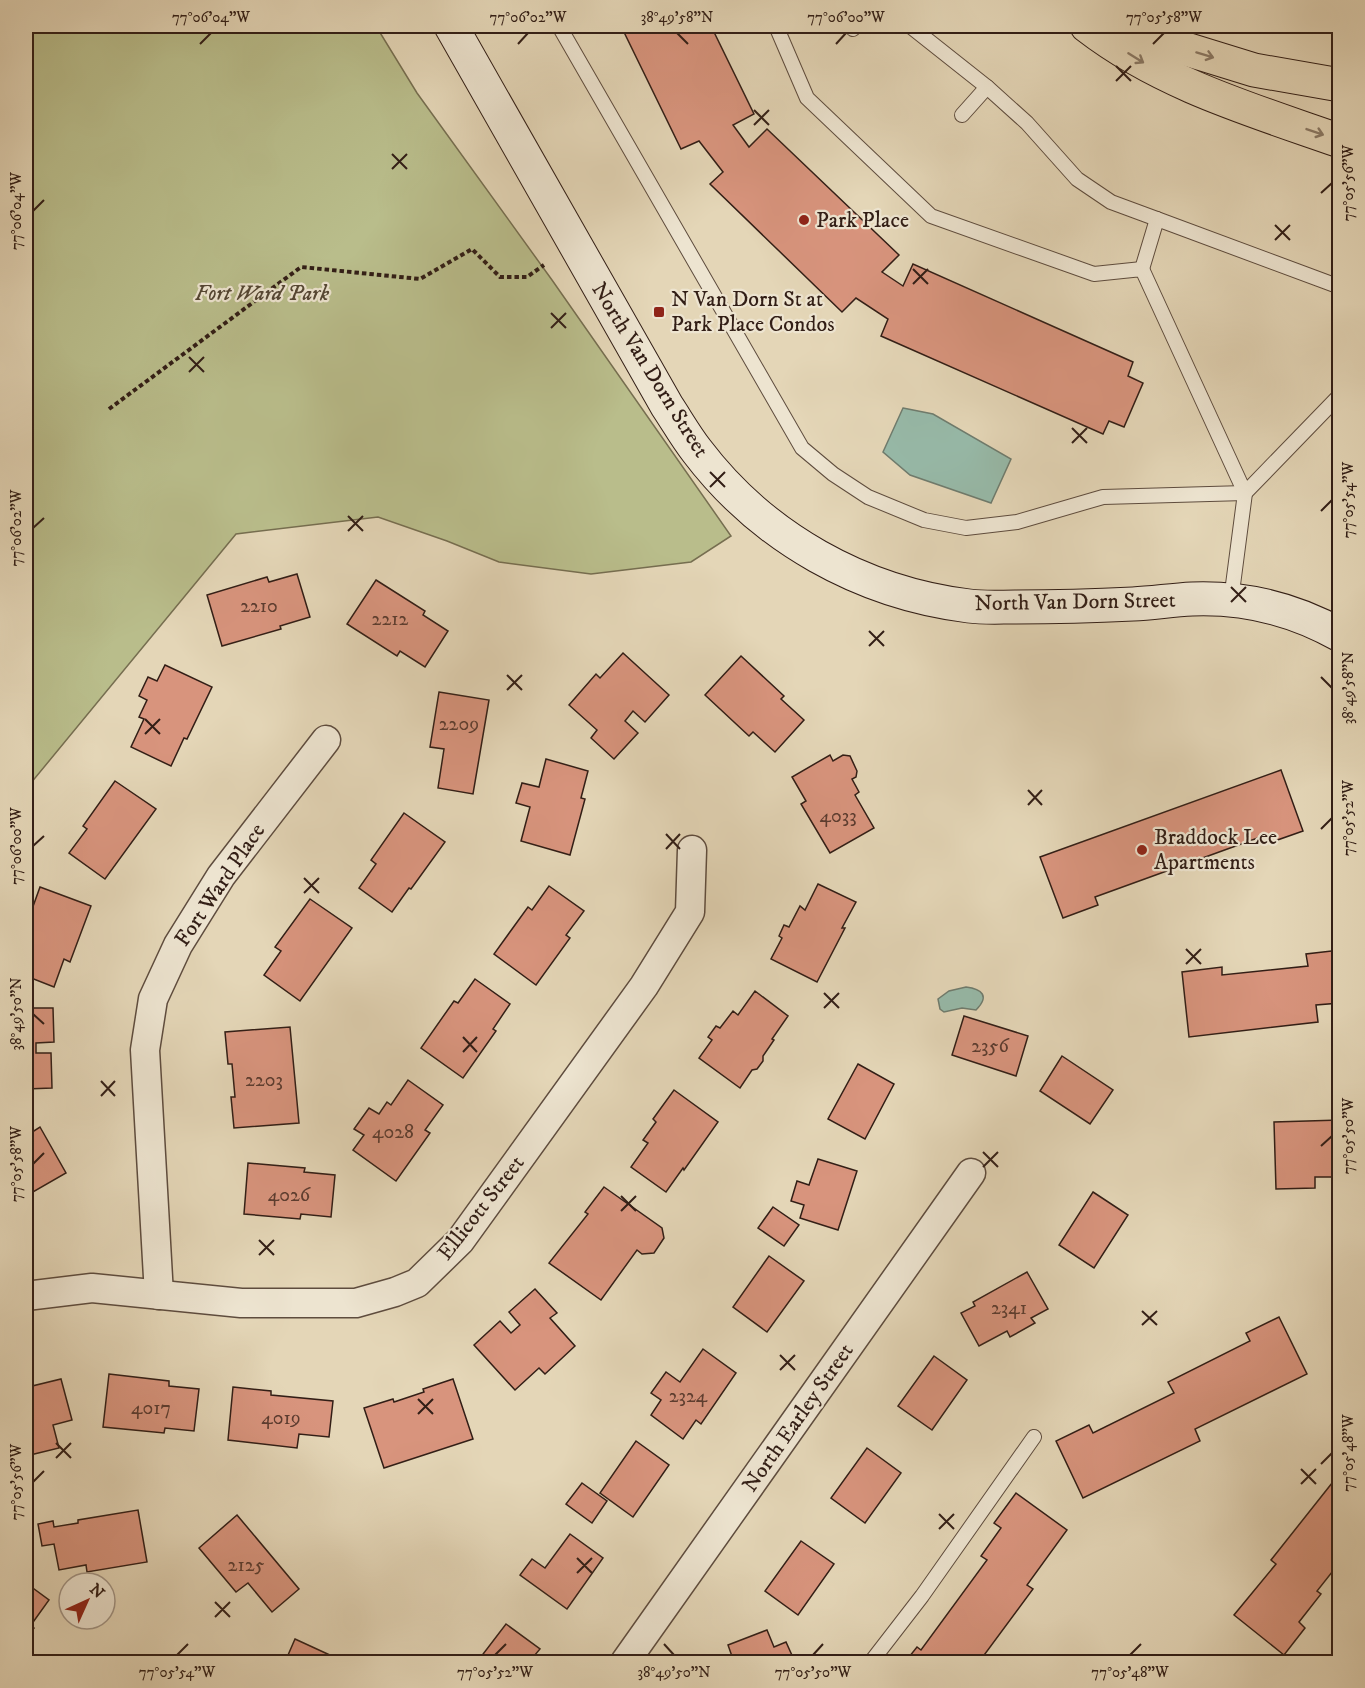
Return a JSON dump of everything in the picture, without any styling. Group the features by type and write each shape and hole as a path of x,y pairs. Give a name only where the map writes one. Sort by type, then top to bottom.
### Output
{"highway":[{"path":"1087,26 1146,64 1188,86 1340,141"},
{"path":"1131,26 1173,45 1254,70 1340,85"}],"main road":[{"name":"North Van Dorn Street","path":"451,26 667,406 696,451 718,477 762,520 781,534 838,568 871,581 904,593 971,607 1060,607 1191,599 1231,600 1272,606 1319,623 1340,635"}],"street":[{"name":"Fort Ward Place","path":"159,1295 145,1050 153,999 178,945 221,876 326,740"},
{"name":"Ellicott Street","path":"26,1296 92,1288 241,1303 356,1303 417,1283 460,1241 644,986 690,912 692,850"},
{"name":"North Earley Street","path":"625,1662 970,1173"}],"lane":[{"path":"559,26 802,448 832,474 868,497 924,520 966,528 1017,522 1103,497 1245,493 1340,395"},
{"path":"776,26 807,98 931,216 1094,274 1142,269"},
{"path":"910,26 987,87 1027,123 1077,179 1111,202 1340,287"},
{"path":"962,115 987,87"},
{"path":"1157,219 1142,269 1245,493 1231,600"},
{"path":"871,1662 922,1596 1034,1437"}],"path":[{"path":"109,409 301,267 420,279 472,249 500,277 527,277 544,265"}],"green space":[{"name":"Fort Ward Park","path":"26,26 376,26 417,93 552,280 731,536 691,562 591,574 499,562 378,517 236,534 26,789"}],"shaded area":[{"path":"903,408 933,414 1011,459 991,503 910,475 883,452"},
{"path":"966,987 976,989 982,994 983,1001 976,1010 962,1008 944,1012 940,1009 938,999 949,991"}],"building":[{"name":"Park Place","path":"621,26 711,26 754,114 733,125 749,147 767,129 899,255 882,272 903,286 913,264 1133,362 1128,376 1143,383 1124,427 1109,421 1103,434 881,336 888,319 856,298 842,312 710,184 723,172 699,141 681,149"},
{"path":"297,574 310,617 280,626 281,629 222,646 207,595 267,577 269,582"},
{"path":"376,580 425,611 423,615 448,631 425,667 400,651 397,656 347,624"},
{"path":"623,653 669,695 645,722 633,711 625,721 638,733 614,759 591,738 597,730 569,705 596,674 600,678"},
{"path":"741,656 784,696 781,699 804,720 775,752 753,732 749,736 705,695"},
{"path":"165,665 212,687 171,766 131,747 144,719 139,717 147,700 139,696 148,677 157,681"},
{"path":"439,692 489,700 473,794 438,788 444,749 430,747"},
{"path":"830,755 833,761 843,755 850,756 857,771 856,777 852,779 859,792 855,795 874,828 830,853 801,804 806,801 792,777"},
{"path":"546,759 588,771 581,798 585,799 570,855 521,841 530,807 516,803 522,783 539,787"},
{"name":"Braddock Lee Apartments","path":"1281,770 1303,831 1269,843 1266,835 1095,897 1098,905 1063,918 1040,857"},
{"path":"115,781 156,809 105,879 69,853 87,829 83,826"},
{"path":"404,813 445,842 392,912 359,888 376,864 371,860"},
{"path":"818,884 856,902 817,982 771,959 782,938 779,936 784,925 789,927 800,906 805,910"},
{"path":"549,886 584,911 566,935 570,938 536,985 494,954 528,907 532,910"},
{"path":"40,887 91,906 70,962 64,959 54,987 26,976 26,926"},
{"path":"310,899 352,928 300,1001 264,975 281,951 275,947"},
{"path":"1340,950 1340,1003 1316,1005 1318,1022 1189,1037 1182,972 1222,967 1222,975 1308,966 1306,954"},
{"path":"475,979 510,1004 493,1029 496,1031 463,1078 421,1048 454,1001 458,1003"},
{"path":"755,991 788,1016 772,1039 774,1040 763,1056 763,1061 757,1069 752,1070 740,1088 699,1058 712,1040 708,1037 716,1026 720,1028 733,1011 738,1015"},
{"path":"26,1008 53,1008 54,1042 36,1043 36,1053 51,1053 52,1088 26,1089"},
{"path":"964,1016 1028,1036 1016,1076 952,1055"},
{"path":"290,1027 299,1123 234,1128 231,1097 235,1097 232,1064 228,1064 225,1032"},
{"path":"1062,1056 1113,1090 1090,1124 1040,1091"},
{"path":"858,1064 894,1084 865,1139 828,1119"},
{"path":"408,1080 443,1105 425,1130 430,1133 396,1181 353,1150 364,1135 354,1129 369,1108 379,1114 387,1102 391,1105"},
{"path":"674,1090 718,1122 666,1192 631,1167 648,1143 643,1140 656,1122 653,1119"},
{"path":"1340,1120 1340,1177 1315,1177 1315,1188 1276,1189 1274,1122"},
{"path":"40,1127 66,1173 26,1196 26,1136"},
{"path":"818,1159 857,1171 838,1230 800,1218 804,1205 791,1201 797,1181 809,1185"},
{"path":"248,1163 305,1168 304,1172 335,1175 331,1217 301,1214 300,1219 244,1214"},
{"path":"604,1187 662,1228 664,1238 654,1253 642,1254 637,1250 601,1300 549,1263 588,1214 585,1212"},
{"path":"1093,1192 1128,1215 1094,1268 1059,1245"},
{"path":"773,1207 799,1225 784,1246 758,1228"},
{"path":"769,1256 804,1281 767,1332 733,1307"},
{"path":"1027,1272 1048,1309 1031,1318 1035,1323 1010,1337 1007,1331 979,1346 961,1313 975,1306 973,1302"},
{"path":"1335,1274 1340,1275 1340,1338 1335,1338"},
{"path":"535,1289 557,1313 550,1318 575,1346 545,1374 539,1368 515,1390 474,1345 500,1321 511,1333 520,1325 509,1312"},
{"path":"1279,1317 1307,1374 1195,1429 1200,1441 1083,1498 1056,1441 1089,1425 1093,1433 1174,1393 1168,1382 1250,1341 1246,1333"},
{"path":"703,1349 736,1373 701,1424 696,1420 683,1439 651,1415 661,1400 651,1393 666,1372 680,1382"},
{"path":"934,1356 967,1380 932,1430 898,1406"},
{"path":"109,1374 169,1381 169,1386 199,1389 194,1431 165,1428 164,1433 103,1427"},
{"path":"61,1379 72,1420 53,1425 59,1448 26,1456 26,1382 30,1380 32,1386"},
{"path":"453,1379 473,1439 384,1468 364,1408 393,1399 394,1402"},
{"path":"233,1387 271,1391 271,1395 333,1401 329,1437 299,1434 297,1448 228,1440"},
{"path":"636,1441 669,1465 633,1517 600,1493"},
{"path":"867,1448 901,1473 865,1523 831,1498"},
{"path":"1340,1473 1340,1562 1317,1591 1321,1594 1299,1622 1305,1628 1284,1655 1234,1615 1276,1564 1271,1560"},
{"path":"582,1483 607,1501 592,1523 566,1504"},
{"path":"1016,1493 1067,1530 1027,1585 1033,1589 979,1662 905,1662 917,1647 921,1650 987,1560 981,1556 1001,1528 994,1523"},
{"path":"138,1510 147,1562 93,1571 87,1571 86,1565 59,1570 54,1544 42,1546 38,1524 53,1521 54,1527 78,1523 78,1520"},
{"path":"237,1515 299,1589 272,1612 248,1583 236,1592 199,1548"},
{"path":"570,1534 603,1558 567,1609 520,1575 532,1559 545,1568"},
{"path":"801,1541 834,1564 798,1615 765,1591"},
{"path":"26,1583 49,1600 31,1625 34,1628 26,1639"},
{"path":"506,1624 540,1649 529,1662 477,1662"},
{"path":"767,1630 774,1647 786,1642 795,1662 734,1662 728,1645"},
{"path":"295,1639 345,1662 285,1662"}],"place":[{"name":"Park Place","path":"804,220"},
{"name":"N Van Dorn St at Park Place Condos","path":"659,312"},
{"name":"Braddock Lee Apartments","path":"1142,850"}]}
